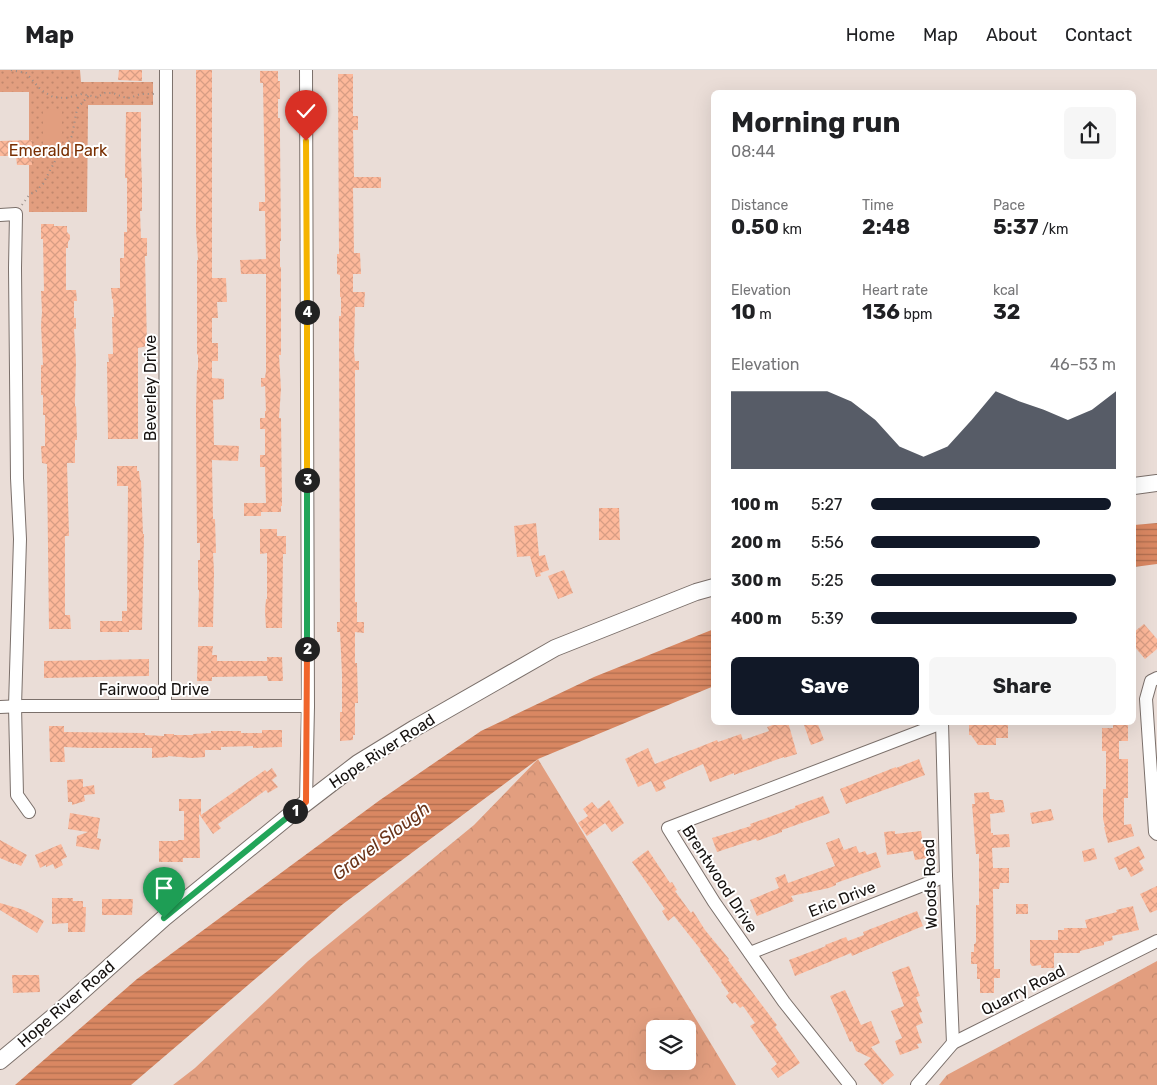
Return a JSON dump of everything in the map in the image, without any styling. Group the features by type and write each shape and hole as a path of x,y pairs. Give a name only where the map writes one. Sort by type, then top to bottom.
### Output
{"street":[{"name":"Beverley Drive","path":"165,706 166,70"},
{"path":"306,70 308,706 306,802"},
{"path":"0,214 16,214 17,469 20,539 15,706 17,795 29,812"},
{"path":"1136,486 1157,482"},
{"name":"Hope River Road","path":"0,1061 59,1012 164,918 306,802 358,763 555,648 696,592 711,588"},
{"path":"1157,678 1151,681 1146,699 1157,834"},
{"name":"Fairwood Drive","path":"0,707 308,706"},
{"name":"Brentwood Drive","path":"850,1085 784,1002 714,902 668,828 937,725"},
{"name":"Woods Road","path":"942,725 953,1043"},
{"name":"Eric Drive","path":"750,953 946,876"},
{"name":"Quarry Road","path":"917,1085 953,1043 1157,941"}],"path":[{"path":"11,70 26,74 41,90 53,97 66,98 82,94 97,97 113,92 130,98 144,93 166,94"},
{"path":"16,214 29,195 43,184 55,161 72,136 77,109 89,95"}],"green space":[{"name":"Emerald Park","path":"0,70 80,70 81,82 153,82 153,105 88,105 87,212 29,212 29,92 0,92"},
{"path":"62,109 62,149 43,150 43,110"},
{"path":"538,759 736,1085 173,1085 195,1068 308,961 474,825"},
{"path":"1157,961 1157,1085 939,1085 947,1075"}],"water":[{"path":"1157,523 1157,564 1136,567 1136,525"},
{"name":"Gravel Slough","path":"711,630 711,687 538,759 343,904 131,1085 15,1085 137,979 380,800 481,731 594,677"}],"building":[{"path":"119,70 142,70 142,81 118,80"},
{"path":"196,70 212,70 212,278 226,278 227,302 217,302 218,318 212,318 212,343 218,343 218,361 212,361 212,378 224,379 224,399 213,400 214,445 239,446 238,461 212,460 213,519 215,519 216,553 213,553 213,627 198,627 198,560 200,560 200,543 197,543 198,260 196,229"},
{"path":"260,71 278,71 278,81 280,81 280,99 278,99 278,118 280,118 281,241 281,355 279,355 281,389 279,418 281,418 282,506 281,512 261,512 261,516 244,516 244,503 266,503 265,467 260,467 260,455 265,455 265,429 260,429 260,418 265,418 266,411 265,386 261,387 261,378 265,378 266,371 266,274 241,274 240,260 266,259 265,211 259,211 259,202 265,202 263,83 260,83"},
{"path":"338,74 353,74 353,116 358,116 358,130 353,130 354,177 381,177 381,188 353,188 354,253 360,253 361,274 353,274 353,292 365,292 364,307 355,307 354,351 355,361 359,361 359,370 355,370 355,602 357,602 357,622 364,622 364,633 355,632 358,703 355,703 355,735 353,735 353,740 340,741 342,674 340,632 337,632 337,622 340,622 339,316 341,316 340,275 337,274 337,254 339,254"},
{"path":"126,112 141,112 142,211 140,211 141,238 147,238 147,256 145,256 147,346 138,348 138,439 108,439 107,362 109,362 108,354 113,354 112,317 114,317 111,288 120,288 120,258 124,258 124,232 127,232 127,178 125,178"},
{"path":"32,140 32,165 17,165 16,156 0,156 0,141"},
{"path":"41,224 67,226 70,239 68,248 66,248 66,290 76,290 77,301 74,301 76,329 74,329 77,440 75,440 75,463 67,463 69,536 65,536 65,615 70,615 71,629 49,629 47,464 42,463 41,446 45,446 45,415 43,415 43,395 41,395 41,365 43,365 41,291 44,291"},
{"path":"117,466 137,466 141,481 144,534 142,630 100,632 100,621 122,621 122,611 127,611 128,486 117,486"},
{"path":"599,508 619,508 620,540 599,540"},
{"path":"536,523 539,556 545,555 549,570 540,573 541,576 536,577 530,556 517,557 514,526"},
{"path":"260,529 277,529 277,536 286,536 286,554 283,554 282,628 266,628 267,553 260,554"},
{"path":"564,570 573,593 558,599 548,576"},
{"path":"1144,624 1157,639 1157,649 1145,659 1136,648 1136,630"},
{"path":"198,646 213,646 212,655 217,655 217,661 267,661 267,657 282,657 283,681 268,681 267,676 212,677 212,681 197,681"},
{"path":"149,659 149,676 44,678 44,661"},
{"path":"789,725 797,754 710,782 703,764 663,782 666,788 656,792 651,781 638,787 625,759 648,748 655,764 717,740 718,742 741,734 743,740 769,731 767,727"},
{"path":"804,725 818,725 824,740 811,745"},
{"path":"969,725 1008,725 1008,738 996,738 996,745 978,745 969,735"},
{"path":"1113,725 1128,725 1128,741 1119,741 1119,759 1128,759 1128,798 1124,798 1124,825 1131,824 1134,836 1108,843 1103,819 1103,789 1106,789 1106,751 1102,751 1102,728 1113,728"},
{"path":"49,726 64,726 64,732 145,733 145,735 164,736 164,734 193,735 211,733 211,731 262,733 262,730 282,730 282,747 221,747 221,750 205,750 205,757 168,756 152,758 152,748 64,747 65,762 50,762"},
{"path":"919,759 925,775 846,804 840,789"},
{"path":"272,768 277,776 272,780 278,787 268,793 266,790 218,824 221,828 213,834 199,814 200,858 183,858 183,862 159,862 159,841 184,840 184,811 179,811 179,799 201,799 201,815 265,770 267,772"},
{"path":"83,779 83,787 94,785 95,794 84,795 85,801 72,805 72,802 68,802 67,780"},
{"path":"989,792 990,799 1003,800 1005,812 990,814 991,833 993,835 1009,834 1010,847 992,848 993,868 1009,868 1009,883 1000,883 999,889 993,889 994,969 1000,969 1000,978 994,978 994,993 980,993 980,979 977,979 977,964 971,964 971,952 974,952 974,944 976,942 976,905 979,905 979,854 976,854 972,804 975,804 974,793"},
{"path":"823,796 830,813 757,841 756,839 717,852 712,838 751,826 750,824"},
{"path":"609,800 624,823 612,832 605,823 587,836 578,823 588,816 583,809 592,802 598,809"},
{"path":"1051,809 1054,820 1032,824 1030,813"},
{"path":"70,813 100,818 97,838 101,839 99,850 76,846 77,836 88,832 68,829"},
{"path":"895,831 895,834 921,831 923,844 926,844 928,858 915,860 913,851 887,855 884,832"},
{"path":"839,838 844,850 856,846 859,853 865,851 867,855 876,852 881,867 836,883 836,885 829,888 791,896 794,901 757,916 750,900 779,888 775,878 785,874 788,883 835,866 826,843"},
{"path":"0,840 27,855 21,866 0,858"},
{"path":"61,844 67,857 61,860 63,865 55,869 53,864 40,868 35,855"},
{"path":"1139,846 1145,858 1139,861 1144,870 1131,877 1126,867 1119,870 1114,858"},
{"path":"1094,848 1097,859 1084,862 1082,851"},
{"path":"648,850 670,883 672,882 677,890 675,891 691,913 693,911 705,930 729,959 777,1025 775,1027 800,1063 778,1078 771,1069 777,1064 750,1026 755,1023 743,1006 740,1008 735,1002 732,1004 726,996 729,993 722,981 701,950 674,916 668,921 662,911 665,909 632,862"},
{"path":"1157,886 1157,910 1150,913 1140,894"},
{"path":"52,898 73,898 73,901 83,901 83,907 86,907 85,932 68,932 68,923 52,924"},
{"path":"102,899 133,899 132,915 102,915"},
{"path":"0,903 24,910 44,921 37,933 0,910"},
{"path":"1016,904 1028,904 1028,914 1016,914"},
{"path":"1133,906 1139,930 1112,936 1113,940 1104,942 1104,945 1080,951 1080,953 1054,953 1054,968 1041,968 1041,965 1032,966 1030,963 1030,940 1058,940 1058,930 1064,930 1064,928 1087,928 1085,920"},
{"path":"917,911 923,926 852,956 851,953 795,976 789,960 846,937 848,941 864,935 863,932"},
{"path":"909,966 920,996 916,997 922,1012 919,1013 923,1023 916,1026 922,1043 917,1044 919,1048 900,1055 895,1041 902,1038 891,1011 904,1006 892,972"},
{"path":"12,975 39,975 40,992 13,993"},
{"path":"845,990 861,1025 871,1021 880,1043 871,1047 894,1075 882,1085 864,1064 871,1058 856,1051 852,1041 850,1042 830,996"}],"route":[{"path":"164,918 306,802 308,706 306,141"}]}
